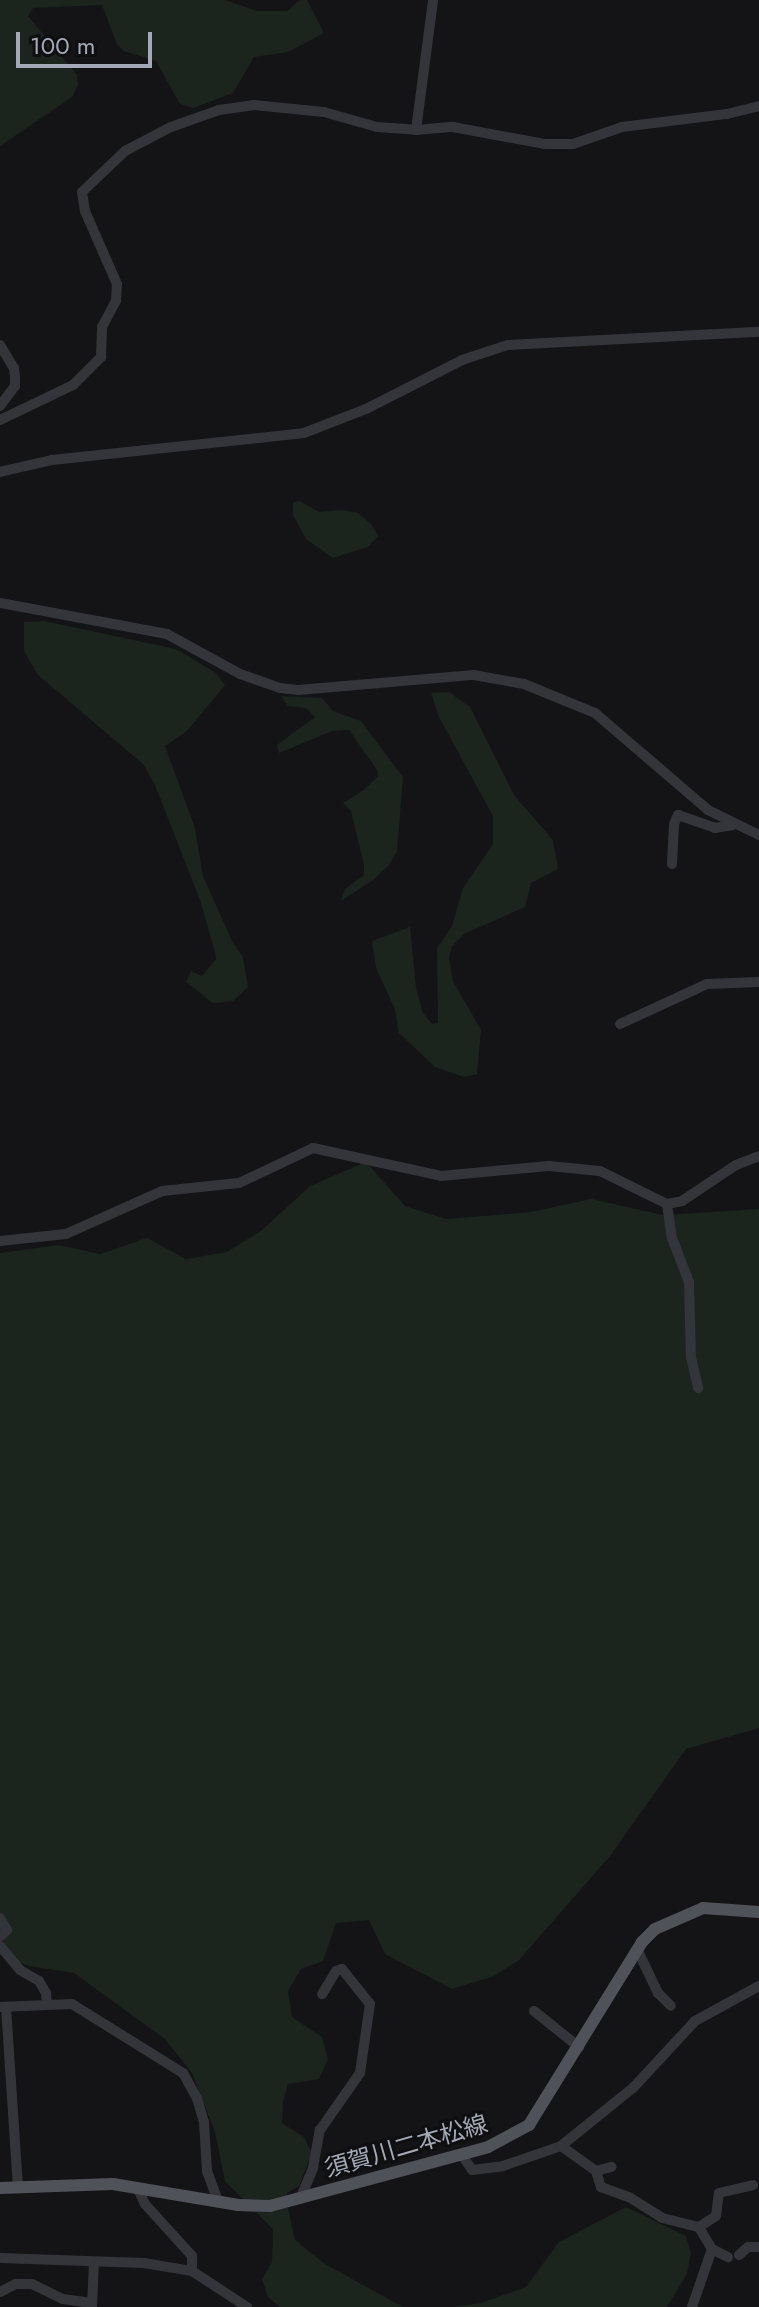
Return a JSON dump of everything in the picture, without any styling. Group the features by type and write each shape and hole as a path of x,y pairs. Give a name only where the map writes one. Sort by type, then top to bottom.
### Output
{"main road":[{"name":"須賀川二本松線","path":"0,2188 113,2184 218,2202 270,2206 499,2143 529,2125 637,1949 655,1929 698,1910 730,1908 759,1912"}],"street":[{"path":"416,130 433,0"},
{"path":"0,420 43,403 73,385 101,357 102,327 116,301 117,284 85,211 82,192 125,151 196,117 253,105 308,109 377,127 416,130 453,127 545,144 573,144 622,127 727,114 759,106"},
{"path":"0,472 52,460 304,433 366,409 462,360 508,345 759,332"},
{"path":"0,345 14,368 15,386 0,406"},
{"path":"0,603 167,634 240,674 280,688 298,690 474,675 524,684 595,713 708,810 733,825 759,835"},
{"path":"672,864 674,824 678,815 715,828 733,825"},
{"path":"620,1024 707,984 759,982"},
{"path":"0,1241 66,1234 162,1191 226,1186 252,1179 313,1148 441,1176 549,1166 600,1171 667,1204 682,1201 724,1172 759,1156"},
{"path":"667,1204 672,1238 689,1282 691,1357 698,1388"},
{"path":"0,1918 7,1930 0,1936"},
{"path":"0,1946 20,1970 39,1981 47,2004"},
{"path":"637,1949 658,1993 671,2006"},
{"path":"300,2199 313,2168 320,2130 360,2073 370,2004 342,1969 336,1971 322,1994"},
{"path":"462,2155 472,2170 503,2166 561,2146 633,2088 695,2021 759,1986"},
{"path":"18,2188 3,2007 72,2004 183,2073 197,2098 204,2122 207,2171 218,2202"},
{"path":"534,2011 579,2047"},
{"path":"561,2146 596,2171 601,2187 629,2197 662,2218 699,2227 712,2249 734,2256 748,2247 759,2247"},
{"path":"596,2171 611,2167"},
{"path":"699,2227 716,2216 719,2193 753,2185"},
{"path":"137,2187 145,2204 192,2256 192,2271"},
{"path":"692,2307 712,2249"},
{"path":"0,2258 144,2263 192,2271 247,2307"},
{"path":"0,2292 16,2284 32,2284 72,2302 92,2305 94,2262"}],"shaded area":[{"path":"0,0 225,0 257,11 287,11 300,0 307,0 324,33 288,52 254,57 233,93 193,108 180,104 156,61 124,51 117,44 102,5 33,8 28,16 77,75 78,85 72,97 0,146"},
{"path":"300,501 319,512 341,510 358,513 371,524 378,536 368,547 333,558 306,539 293,515 293,502"},
{"path":"44,621 176,649 216,673 225,685 187,731 165,746 195,828 203,876 233,943 243,957 248,987 233,1001 213,1003 186,982 191,971 202,976 216,959 215,952 200,900 155,785 143,764 38,675 24,651 24,622"},
{"path":"449,692 470,707 514,795 553,840 558,869 531,883 525,907 464,934 452,946 449,958 453,981 481,1030 477,1074 464,1077 435,1067 399,1033 395,1009 376,968 372,941 410,927 416,988 423,1013 432,1024 438,1023 437,948 452,926 463,888 493,844 493,816 439,717 431,693"},
{"path":"281,696 322,698 333,711 361,721 403,777 397,851 389,865 373,880 341,901 345,889 364,875 351,811 343,803 364,790 378,776 377,770 349,730 332,731 279,753 277,745 315,717 306,708 288,706"},
{"path":"366,1162 405,1206 446,1219 531,1212 591,1199 663,1215 759,1209 759,1728 686,1749 610,1856 519,1960 494,1976 452,1989 385,1954 369,1920 336,1923 323,1961 301,1969 288,1991 292,2017 322,2037 328,2059 319,2079 288,2084 282,2123 304,2137 312,2153 299,2186 287,2193 287,2204 295,2240 325,2264 403,2307 280,2307 268,2297 262,2279 272,2262 273,2229 225,2181 215,2132 192,2073 165,2039 74,1973 29,1966 0,1955 0,1253 59,1245 100,1254 147,1238 186,1259 227,1252 262,1230 310,1186"},
{"path":"626,2207 686,2236 691,2253 687,2274 667,2307 454,2307 481,2303 526,2287 559,2242"}]}
